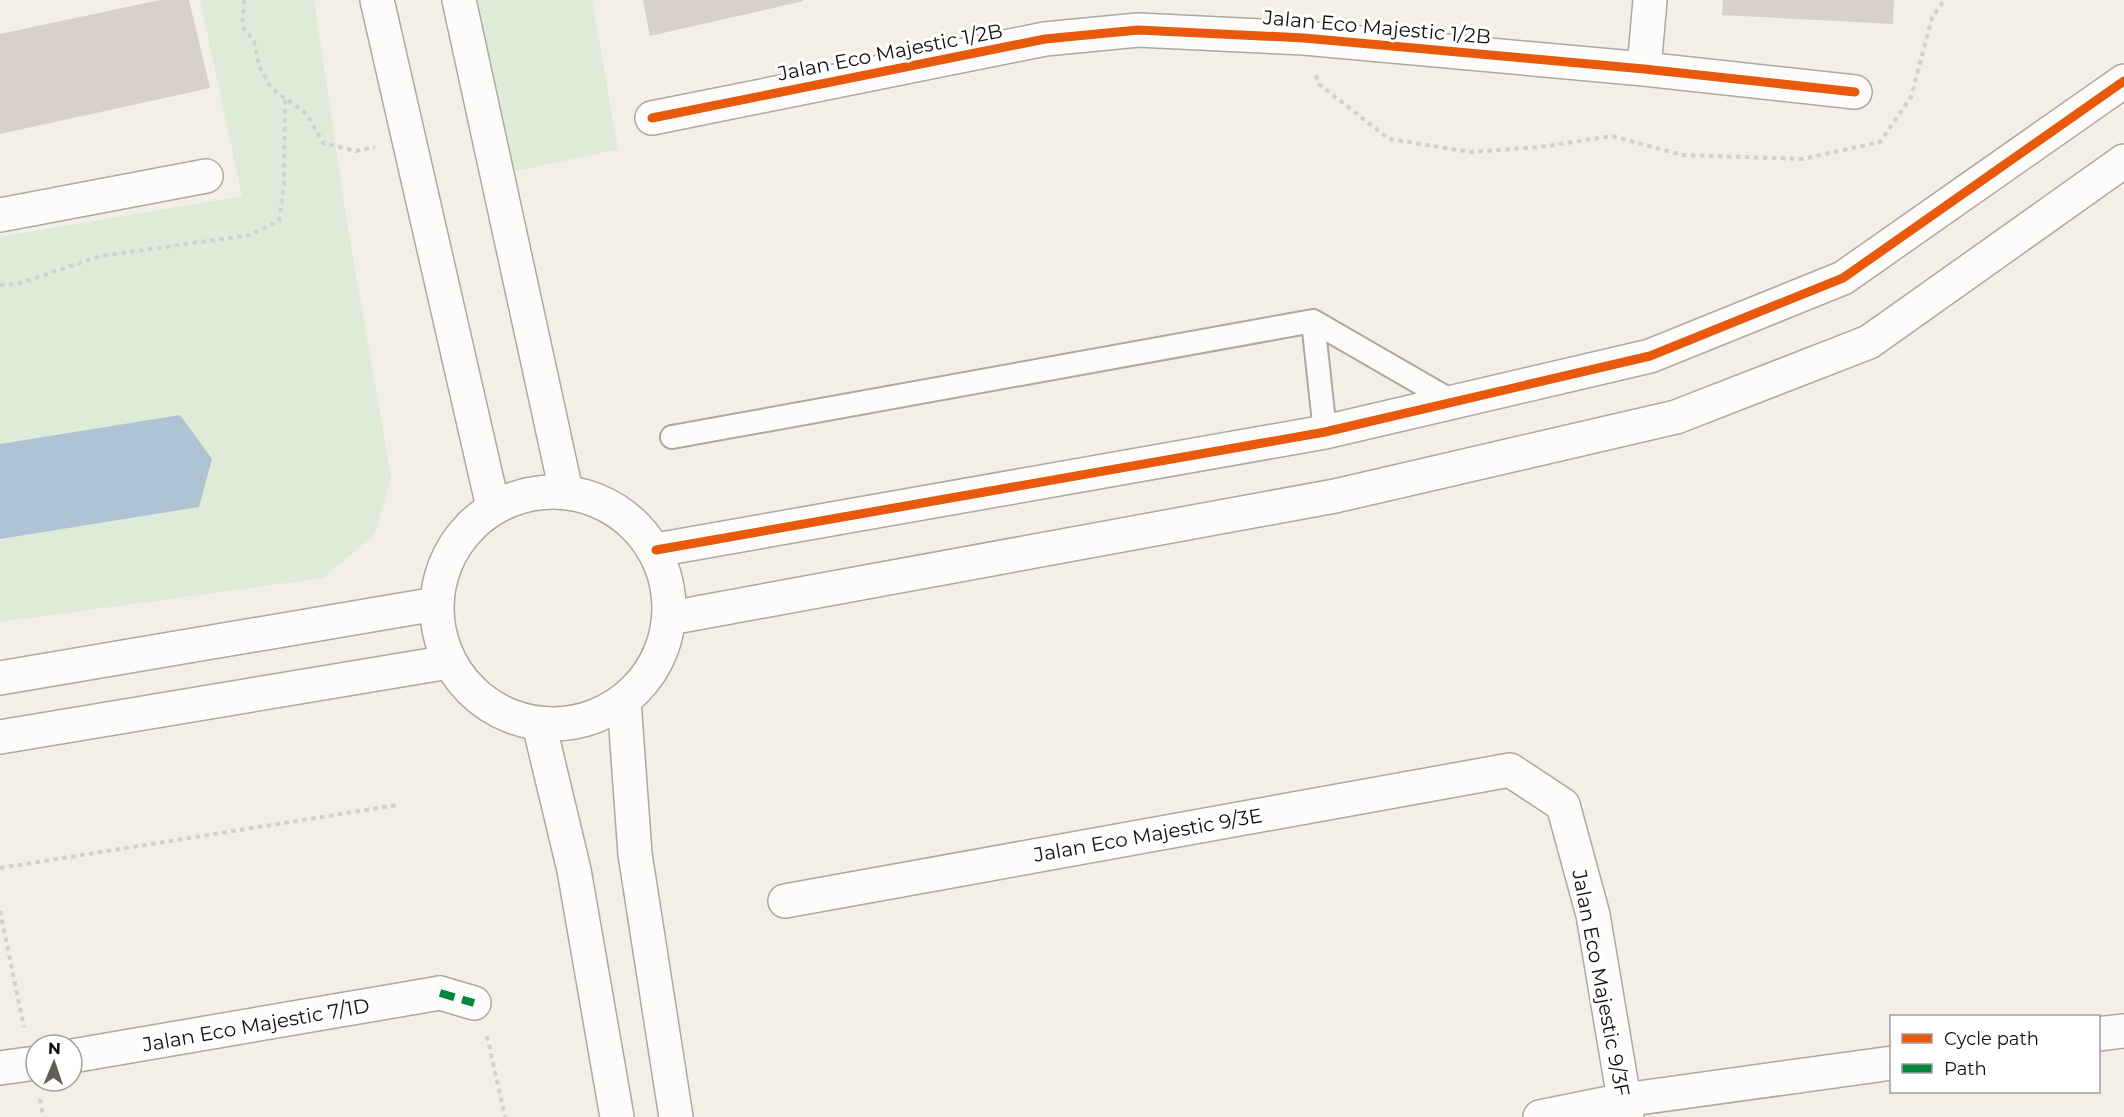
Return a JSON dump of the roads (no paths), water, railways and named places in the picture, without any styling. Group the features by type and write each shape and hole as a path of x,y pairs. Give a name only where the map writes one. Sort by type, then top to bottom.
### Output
{"street":[{"path":"377,0 493,507"},
{"path":"459,0 566,491"},
{"path":"1644,69 1650,0"},
{"name":"Jalan Eco Majestic 1/2B","path":"652,117 1045,39 1138,30 1304,38 1644,69 1855,92"},
{"path":"656,550 1325,432 1650,356 1843,278 2124,81"},
{"path":"670,618 1335,496 1676,417 1869,342 2124,161"},
{"path":"0,214 206,176"},
{"path":"566,491 602,501 632,521 656,550 668,583 670,618 663,650 647,678 624,701 587,719 568,724 538,724 502,713 487,703 472,692 449,662 438,634 436,604 443,566 464,532 493,507 529,493 566,491"},
{"path":"0,678 436,604"},
{"path":"0,737 449,662"},
{"path":"624,701 635,854 676,1117"},
{"path":"538,724 574,870 617,1117"},
{"name":"Jalan Eco Majestic 9/3E","path":"785,901 1510,770"},
{"name":"Jalan Eco Majestic 9/3F","path":"1510,770 1563,805 1593,915 1626,1109"},
{"name":"Jalan Eco Majestic 7/1D","path":"84,1054 440,993 474,1003"},
{"path":"2100,1034 2124,1031"},
{"path":"1539,1117 1626,1109 1890,1063"},
{"path":"0,1068 24,1064"}],"lane":[{"path":"1313,321 1325,432"},
{"path":"672,437 1313,321 1455,403"}],"water":[{"path":"180,415 212,459 199,507 0,539 0,444"}]}
